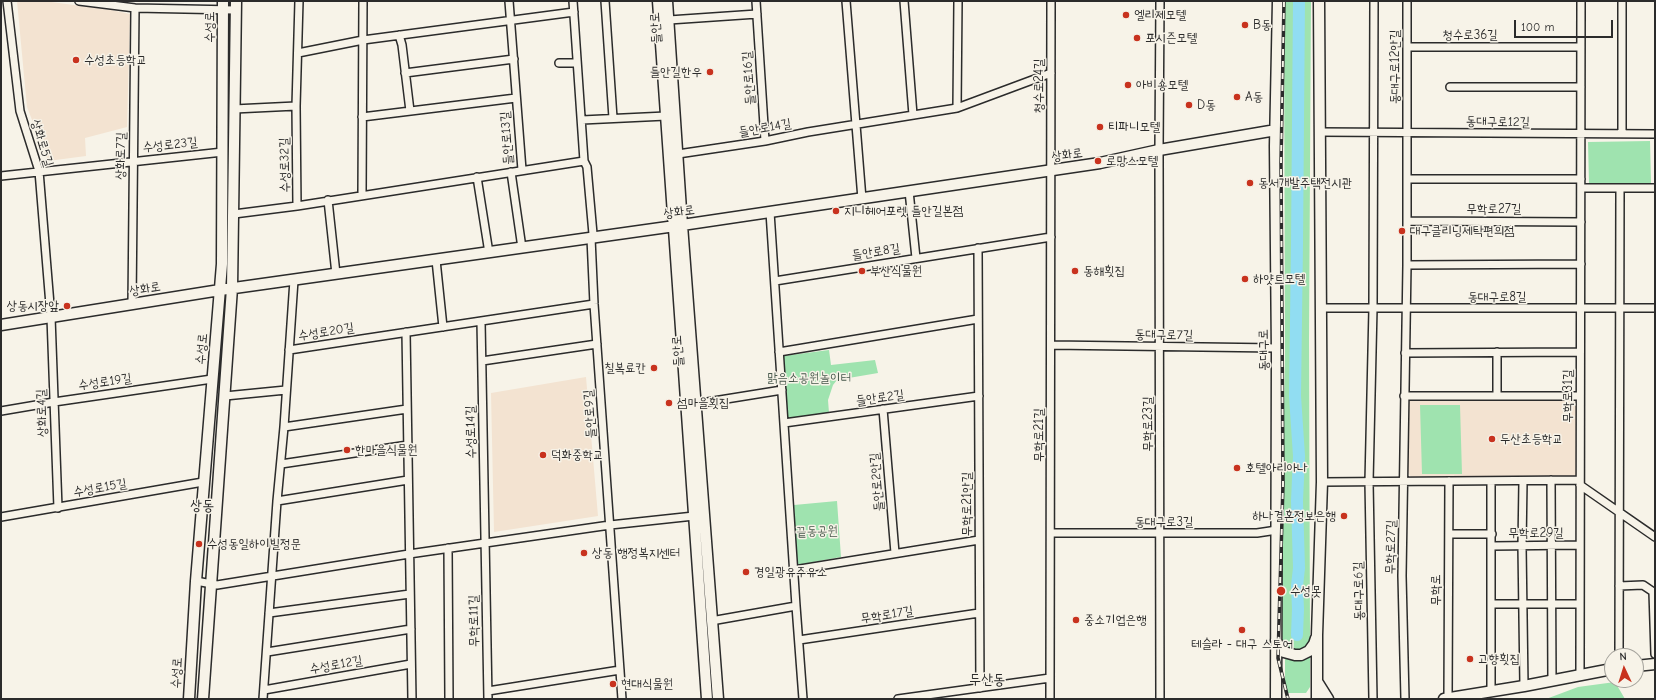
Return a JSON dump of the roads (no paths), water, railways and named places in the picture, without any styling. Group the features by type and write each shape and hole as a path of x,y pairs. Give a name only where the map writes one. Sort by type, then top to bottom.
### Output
{"main road":[{"name":"들안로","path":"658,1 666,116 695,404 718,699"},
{"name":"들안로","path":"667,1 678,154 678,226 694,516 707,699"},
{"name":"동대구로","path":"1276,699 1276,130 1278,1"},
{"path":"1317,699 1317,635 1322,482 1319,1"},
{"name":"수성로","path":"189,699 203,482 222,264 223,6"},
{"name":"수성로","path":"203,699 232,288 236,6"},
{"name":"상화로","path":"1,325 232,288 678,226 1100,163 1159,150 1276,130"},
{"path":"1276,640 1284,652 1292,655 1298,655 1311,649 1317,635"},
{"path":"1644,665 1655,664"},
{"name":"무학로","path":"1446,698 1604,672"},
{"path":"1313,699 1316,679"},
{"path":"1316,679 1323,693 1328,699"}],"street":[{"name":"상화로5길","path":"7,1 20,111 39,171 51,317"},
{"path":"79,1 135,8 236,6"},
{"name":"수성로32길","path":"299,1 296,106 297,206 522,170"},
{"path":"362,195 363,1"},
{"name":"들안로13길","path":"509,1 522,170 584,161"},
{"path":"482,361 597,344 591,238 593,234 587,167 584,161 573,1"},
{"path":"605,1 613,118"},
{"name":"들안로16길","path":"756,1 765,141"},
{"path":"846,1 862,199"},
{"path":"904,1 913,115"},
{"path":"957,108 958,1"},
{"name":"청수로24길","path":"1051,1 1051,170"},
{"name":"무학로23길","path":"1160,1 1160,699"},
{"path":"1373,308 1374,1"},
{"name":"동대구로12안길","path":"1407,1 1408,133"},
{"path":"1581,1 1581,134"},
{"path":"1622,1 1622,134"},
{"name":"상화로7길","path":"132,305 135,8"},
{"path":"298,53 363,40 574,12"},
{"path":"669,20 757,14"},
{"path":"399,35 402,45 410,111"},
{"name":"청수로36길","path":"1407,47 1581,47"},
{"path":"406,73 514,59"},
{"path":"559,63 578,63"},
{"name":"들안로14길","path":"678,154 765,141 856,124 957,108 1051,73"},
{"path":"1450,87 1581,87"},
{"path":"362,117 516,98"},
{"path":"234,109 296,106"},
{"path":"582,120 666,116"},
{"name":"동대구로12길","path":"1319,132 1655,134"},
{"name":"무학로27길","path":"1405,699 1402,576 1408,133"},
{"name":"무학로31길","path":"1580,676 1581,134"},
{"name":"수성로23길","path":"1,176 133,160 223,152"},
{"name":"무학로21길","path":"1050,699 1051,170"},
{"path":"511,172 522,248"},
{"path":"477,177 489,253"},
{"path":"1407,179 1581,179"},
{"path":"1581,188 1655,188"},
{"path":"1619,648 1621,309 1620,188"},
{"path":"909,192 916,258"},
{"path":"328,200 336,274"},
{"path":"234,214 297,206"},
{"path":"770,212 803,699"},
{"name":"무학로27길","path":"1407,221 1581,222"},
{"name":"들안로8길","path":"775,281 1051,237"},
{"name":"무학로21안길","path":"978,248 980,688"},
{"path":"436,260 444,327"},
{"path":"1407,265 1581,264"},
{"path":"289,350 294,280"},
{"name":"수성로20길","path":"286,390 289,350 594,304"},
{"name":"동대구로8길","path":"1320,308 1655,308"},
{"name":"동대구로6길","path":"1373,308 1369,482 1373,699"},
{"name":"상화로4길","path":"51,317 58,508"},
{"path":"780,352 978,319"},
{"name":"수성로14길","path":"481,321 485,543"},
{"path":"406,332 412,699"},
{"name":"들안로9길","path":"597,344 622,699"},
{"name":"동대구로7길","path":"1051,345 1277,348"},
{"path":"1497,352 1497,396"},
{"path":"1405,353 1580,352"},
{"name":"수성로19길","path":"1,411 212,379"},
{"path":"225,396 286,390 281,464 276,501 264,699"},
{"path":"695,404 782,390"},
{"name":"들안로2길","path":"784,423 979,396"},
{"path":"1404,396 1580,396"},
{"path":"284,427 407,409"},
{"name":"들안로2안길","path":"882,409 895,553"},
{"path":"281,464 408,445"},
{"path":"276,501 408,480"},
{"path":"1322,482 1404,483 1551,480 1580,482 1655,537"},
{"path":"1551,480 1552,681"},
{"name":"무학로29길","path":"1491,481 1491,691"},
{"path":"1523,481 1522,546 1524,686"},
{"name":"수성로15길","path":"1,517 203,482"},
{"name":"무학로","path":"1446,698 1449,482"},
{"path":"196,581 217,585 610,524 694,516"},
{"name":"동대구로3길","path":"1051,533 1257,533 1277,530"},
{"name":"무학로29길","path":"1449,534 1492,534"},
{"path":"794,570 979,540"},
{"name":"무학로11길","path":"485,543 488,695"},
{"name":"무학로29길","path":"1492,546 1580,545"},
{"name":"무학로11길","path":"448,548 449,699"},
{"path":"1619,586 1643,585 1654,592 1655,654"},
{"path":"269,612 410,594"},
{"path":"1492,604 1580,604"},
{"path":"712,621 796,606"},
{"name":"무학로17길","path":"799,640 980,613"},
{"name":"수성로12길","path":"267,652 411,629"},
{"name":"수성로12길","path":"264,690 411,664"},
{"path":"488,695 620,670"},
{"path":"898,699 1050,678"}],"waterway":[{"path":"1297,635 1297,586 1299,568 1297,501 1299,456 1295,396 1299,1"}],"railway":[{"path":"1284,1 1281,163 1283,484 1278,658 1288,699"}],"place":[{"name":"엘리제모텔","path":"1126,15"},
{"name":"B동","path":"1245,25"},
{"name":"포시즌모텔","path":"1137,38"},
{"name":"수성초등학교","path":"76,60"},
{"name":"들안길한우","path":"710,72"},
{"name":"아비숑모텔","path":"1128,85"},
{"name":"A동","path":"1237,97"},
{"name":"D동","path":"1189,105"},
{"name":"티파니모텔","path":"1100,127"},
{"name":"로망스모텔","path":"1098,161"},
{"name":"동서개발주택전시관","path":"1250,183"},
{"name":"지니헤어포렛 들안길본점","path":"836,211"},
{"name":"대구클리닝세탁편의점","path":"1402,231"},
{"name":"부산식물원","path":"862,271"},
{"name":"동해횟집","path":"1075,271"},
{"name":"하얏트모텔","path":"1245,279"},
{"name":"상동시장앞","path":"67,306"},
{"name":"칠복료칸","path":"654,368"},
{"name":"섬마을횟집","path":"669,403"},
{"name":"두산초등학교","path":"1492,439"},
{"name":"한마을식물원","path":"347,450"},
{"name":"덕화중학교","path":"543,455"},
{"name":"호텔아리아나","path":"1237,468"},
{"name":"하나결혼정보은행","path":"1344,516"},
{"name":"수성동일하이빌정문","path":"199,544"},
{"name":"상동 행정복지센터","path":"584,553"},
{"name":"경일광유주유소","path":"746,572"},
{"name":"수성못","path":"1281,591"},
{"name":"중소기업은행","path":"1076,620"},
{"name":"테슬라 - 대구 스토어","path":"1242,630"},
{"name":"고향횟집","path":"1470,659"},
{"name":"현대식물원","path":"613,684"}],"district":[{"name":"상동","path":"202,506"},
{"name":"두산동","path":"987,680"}],"park label":[{"name":"맑음소공원놀이터","path":"809,378"},
{"name":"끝동공원","path":"817,531"}]}
